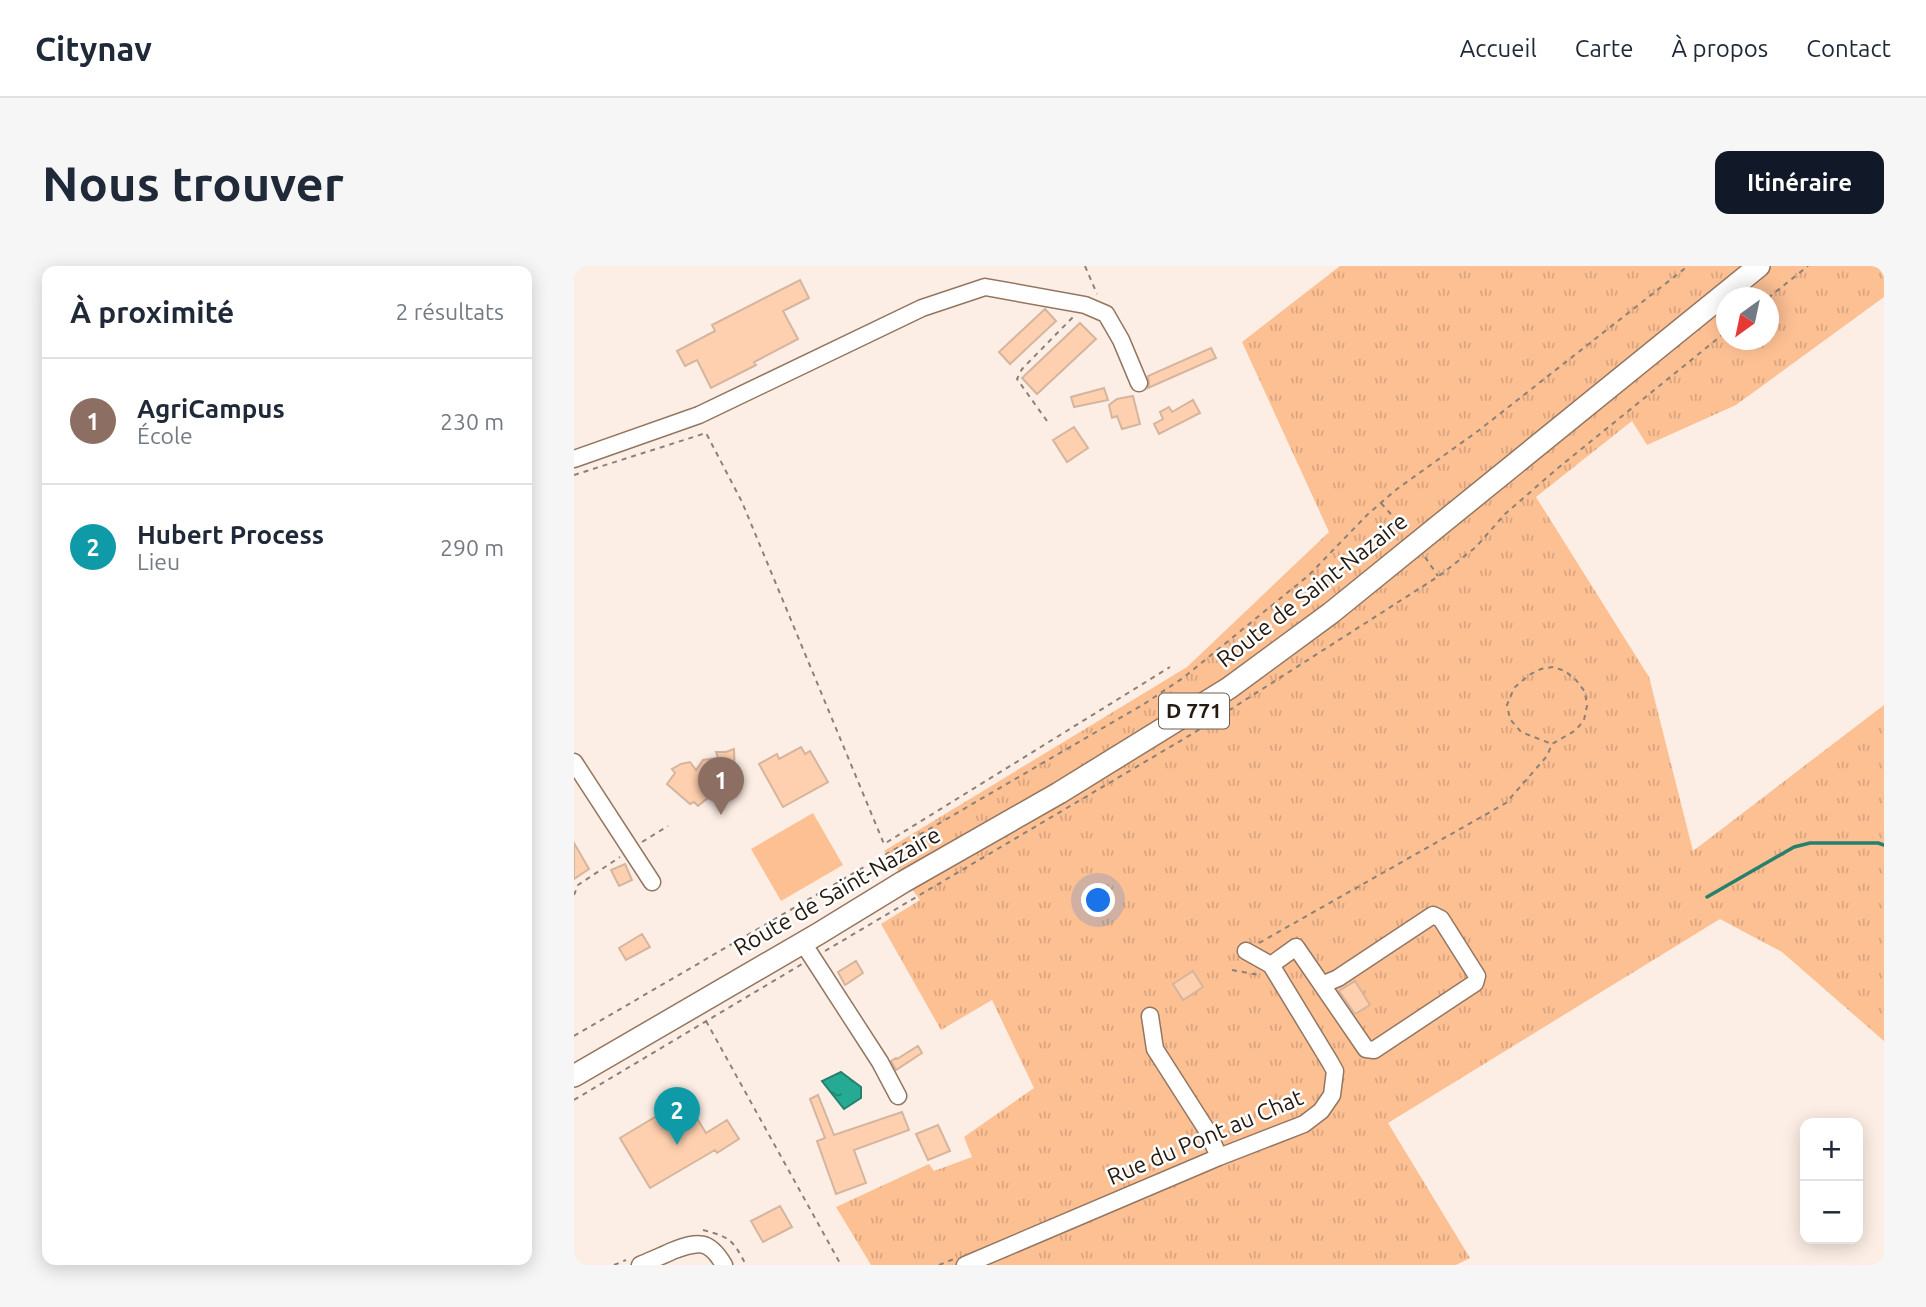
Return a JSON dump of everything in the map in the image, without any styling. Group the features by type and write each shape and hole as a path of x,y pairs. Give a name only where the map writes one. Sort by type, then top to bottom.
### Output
{"main road":[{"name":"Route de Saint-Nazaire","path":"574,1060 1147,726 1223,675 1300,619 1736,266"},
{"name":"Route de Saint-Nazaire","path":"574,1076 1070,787 1229,688 1331,612 1759,266"}],"street":[{"path":"574,459 699,415 922,308 985,287 1085,305 1105,314 1121,340 1139,383"},
{"path":"574,762 652,882"},
{"path":"1270,971 1296,947 1305,960 1322,985 1366,1049 1374,1050 1475,983 1477,976 1441,919 1433,915 1338,978 1322,985"},
{"path":"803,943 880,1062 898,1096"},
{"path":"1305,960 1319,950"},
{"name":"Rue du Pont au Chat","path":"964,1260 1304,1124 1321,1111 1332,1095 1335,1072 1270,971 1246,951"},
{"path":"1150,1016 1156,1049 1208,1132 1219,1157"},
{"path":"640,1265 689,1244 701,1243 718,1255 724,1265"}],"path":[{"path":"1085,266 1105,314"},
{"path":"574,1036 1144,704 1183,678 1308,575 1368,514 1397,489 1478,431 1688,266"},
{"path":"1779,289 1808,266"},
{"path":"1047,421 1017,379 1022,369 1085,305"},
{"path":"574,475 706,433 742,502 884,844 1170,667"},
{"path":"1381,503 1396,520"},
{"path":"1424,557 1439,576"},
{"path":"1246,951 1506,803 1547,756 1552,744 1576,730 1584,720 1587,706 1585,692 1565,671 1553,667 1541,669 1514,688 1507,705 1510,719 1521,732 1552,744"},
{"path":"574,895 578,885 668,826"},
{"path":"1232,970 1270,971"},
{"path":"705,1021 841,1265"},
{"path":"939,1265 964,1260"}],"green space":[{"path":"1340,266 1884,266 1884,297 1736,405 1647,445 1632,421 1536,497 1649,677 1693,851 1884,705 1884,1041 1782,952 1720,919 1388,1123 1470,1258 1456,1265 871,1265 836,1207 929,1164 934,1171 972,1157 964,1137 1034,1088 992,1000 941,1030 881,924 920,900 884,851 1187,667 1329,532 1242,342"},
{"path":"813,813 843,865 781,901 751,849"}],"water":[{"path":"841,1072 861,1087 861,1098 844,1109 822,1081"}],"building":[{"path":"800,280 809,298 783,311 798,339 711,388 697,360 685,366 677,351 715,331 712,325"},
{"path":"1045,309 1056,321 1010,364 999,352"},
{"path":"1080,323 1096,339 1037,394 1022,378"},
{"path":"1211,348 1216,358 1148,388 1148,376"},
{"path":"1104,388 1108,400 1074,407 1071,397"},
{"path":"1133,396 1140,424 1122,429 1117,416 1112,418 1109,405 1117,399"},
{"path":"1193,400 1200,413 1159,434 1154,424 1163,419 1160,412 1169,407 1172,412"},
{"path":"1074,427 1088,448 1067,462 1053,440"},
{"path":"801,747 805,754 810,751 828,782 783,807 759,764 777,754 779,759"},
{"path":"734,749 735,787 728,797 716,801 709,797 698,806 694,802 690,804 667,784 675,773 672,769 681,764 690,762 696,770 703,760 718,758 716,752"},
{"path":"574,843 589,869 574,879"},
{"path":"625,864 632,880 619,886 611,870"},
{"path":"642,934 650,947 626,960 619,948"},
{"path":"856,961 863,973 845,985 838,972"},
{"path":"1193,971 1203,987 1183,1000 1173,984"},
{"path":"1355,981 1370,1005 1355,1014 1339,991"},
{"path":"918,1046 922,1053 896,1070 891,1061"},
{"path":"818,1095 834,1135 902,1112 909,1130 854,1150 866,1183 836,1194 817,1141 825,1138 810,1099"},
{"path":"685,1099 706,1133 727,1120 739,1139 650,1188 620,1138"},
{"path":"938,1125 950,1151 928,1160 916,1134"},
{"path":"780,1206 792,1227 763,1242 751,1221"}],"waterway":[{"path":"1707,897 1794,847 1810,843 1884,845"}],"place":[{"name":"AgriCampus","path":"721,815"},
{"name":"Hubert Process","path":"677,1145"}]}
